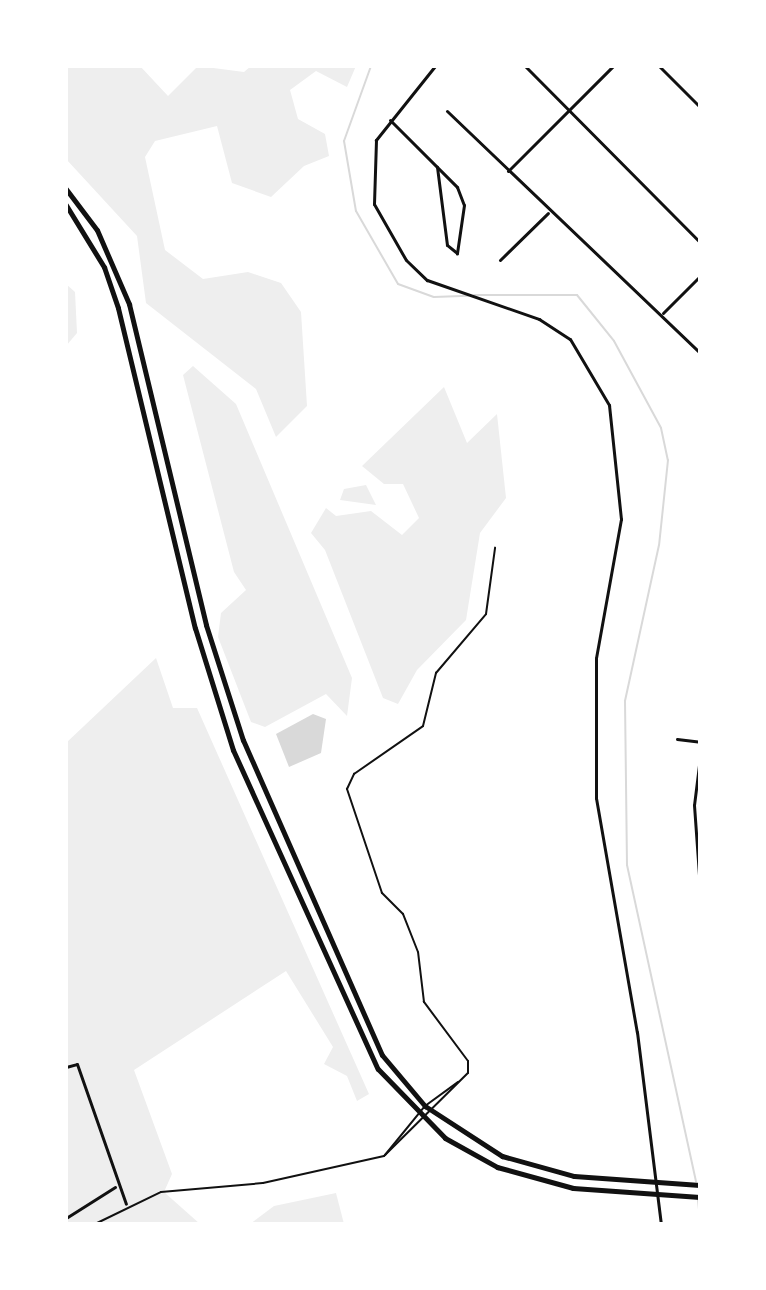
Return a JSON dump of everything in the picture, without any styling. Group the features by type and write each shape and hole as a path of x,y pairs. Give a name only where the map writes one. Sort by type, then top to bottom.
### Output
{"main road":[{"path":"66,189 114,262 223,685 269,801 367,1027 425,1106 526,1166 633,1181 700,1185"},
{"path":"66,205 104,267 212,688 258,806 356,1032 417,1114 471,1154 523,1177 632,1192 700,1197"},
{"path":"149,439 161,436"},
{"path":"258,806 269,801"}],"street":[{"path":"435,66 390,120 372,155 374,204 406,260 455,295 556,328 583,353 609,405 621,519 596,658 596,798 639,1043 661,1224"},
{"path":"525,66 700,242"},
{"path":"508,172 613,66"},
{"path":"659,66 700,107"},
{"path":"447,111 548,213 663,313 700,353"},
{"path":"390,120 437,167 463,200 457,253 447,245 437,167"},
{"path":"500,260 548,213"},
{"path":"663,313 700,276"},
{"path":"677,739 700,742"},
{"path":"700,757 694,805 700,889"},
{"path":"66,1067 77,1064 115,1187 126,1204"},
{"path":"66,1218 115,1187"}],"lane":[{"path":"95,1224 126,1204 161,1192 263,1183 384,1156 434,1113 459,1082 468,1061 424,1002 418,952 403,914 382,893 347,789 354,774 423,726 436,673 486,614 495,548"},
{"path":"384,1156 425,1106 459,1082"}],"shaded area":[{"path":"66,66 140,66 168,96 198,66 244,72 251,66 356,66 347,87 316,71 290,90 298,119 325,134 329,156 304,166 271,197 232,183 217,126 155,141 145,157 165,250 203,279 248,272 281,283 301,312 307,406 276,437 256,389 146,303 137,236 66,159"},
{"path":"66,284 75,292 77,333 66,346"},
{"path":"193,366 236,404 352,678 347,716 326,694 265,727 251,722 218,637 221,613 246,590 234,572 183,375"},
{"path":"444,387 467,443 497,414 506,498 480,533 466,620 417,670 398,704 383,698 325,550 311,533 326,508 336,516 371,511 402,535 419,518 403,484 384,484 362,466"},
{"path":"366,485 376,505 340,500 344,489"},
{"path":"156,658 173,708 197,708 369,1094 357,1101 347,1076 324,1064 333,1047 286,971 134,1070 172,1174 164,1192 200,1224 66,1224 66,743"},
{"path":"313,714 326,719 321,753 289,767 276,734"},
{"path":"336,1193 344,1224 250,1224 274,1206"}],"waterway":[{"path":"371,66 344,141 356,211 398,284 434,297 468,296"},
{"path":"474,295 577,295 614,341 661,428 668,460 659,545 625,701 627,865 696,1182"},
{"path":"698,1200 700,1219"}]}
